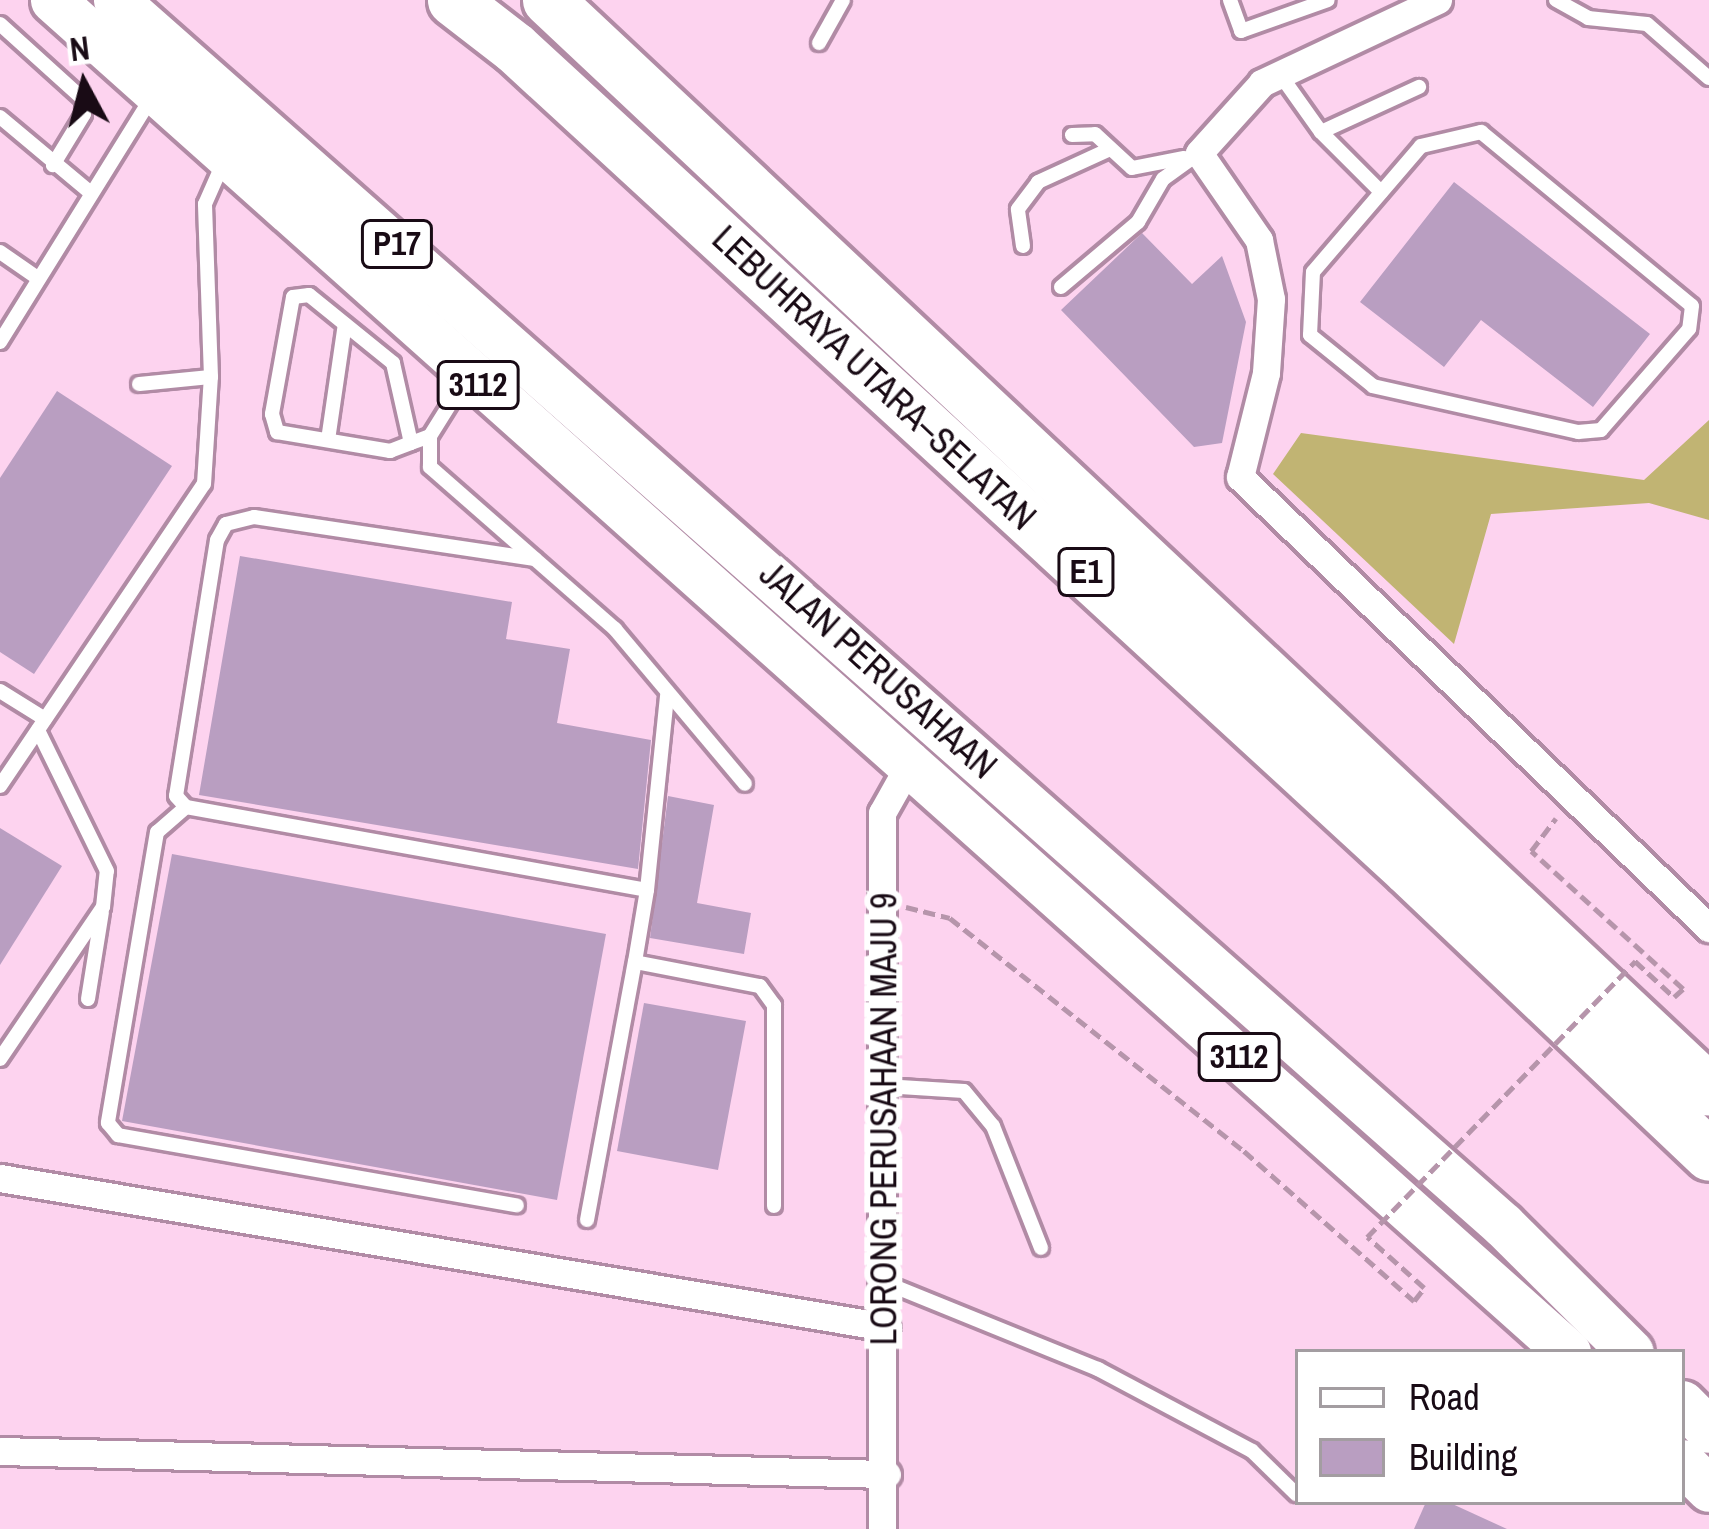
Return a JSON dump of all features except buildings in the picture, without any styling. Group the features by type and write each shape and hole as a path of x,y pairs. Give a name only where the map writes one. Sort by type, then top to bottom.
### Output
{"highway":[{"name":"LEBUHRAYA UTARA–SELATAN","path":"453,0 514,48 1303,772 1709,1155"},
{"name":"LEBUHRAYA UTARA–SELATAN","path":"548,0 1709,1090"}],"main road":[{"name":"JALAN PERUSAHAAN","path":"53,0 1565,1349"},
{"name":"JALAN PERUSAHAAN","path":"116,0 1503,1225 1628,1349"},
{"path":"1685,1406 1709,1430"},
{"path":"1685,1465 1709,1489"}],"street":[{"path":"1438,0 1280,73 1199,153 1259,240 1271,299 1266,373 1240,477 1709,928"},
{"name":"LORONG PERUSAHAAN MAJU 9","path":"882,1529 887,1474 882,813 906,766 940,727"},
{"path":"0,1178 886,1327"},
{"path":"0,1451 887,1474"}],"lane":[{"path":"819,43 843,0"},
{"path":"1230,0 1241,31 1328,0"},
{"path":"1556,0 1588,18 1647,24 1709,78"},
{"path":"0,24 82,99 84,113 53,165"},
{"path":"1280,73 1321,132 1381,192"},
{"path":"1321,132 1419,87"},
{"path":"0,342 154,92"},
{"path":"0,117 91,193"},
{"path":"1480,132 1675,289 1692,306 1689,329 1600,430 1578,433 1372,386 1310,335 1313,272 1381,192 1421,146 1480,132"},
{"path":"1072,135 1096,134 1132,168 1199,153"},
{"path":"1023,246 1018,208 1038,182 1110,149"},
{"path":"1061,287 1138,222 1163,179 1199,153"},
{"path":"0,786 204,484 211,377 205,204 226,156"},
{"path":"0,252 39,279"},
{"path":"411,443 393,363 309,295 293,297 272,414 277,432 390,451 430,436"},
{"path":"328,440 345,324"},
{"path":"468,375 430,436 430,467 615,629 745,784"},
{"path":"139,383 211,377"},
{"path":"535,559 254,517 226,524 217,540 176,796 186,807 647,890"},
{"path":"0,691 41,725 107,871 88,999"},
{"path":"587,1220 647,890 667,696"},
{"path":"186,807 157,832 107,1123 118,1135 518,1205"},
{"path":"0,1059 103,907"},
{"path":"635,962 760,986 773,1004 774,1206"},
{"path":"884,1086 964,1091 993,1126 1041,1248"},
{"path":"886,1283 1098,1369 1252,1451 1295,1493"}],"path":[{"path":"883,901 950,918 1244,1151 1414,1301 1424,1288 1367,1237 1635,961 1675,997 1683,989 1531,851 1572,796"}],"shaded area":[{"path":"1709,420 1709,520 1649,503 1491,514 1454,644 1273,474 1301,433 1644,480"}]}
